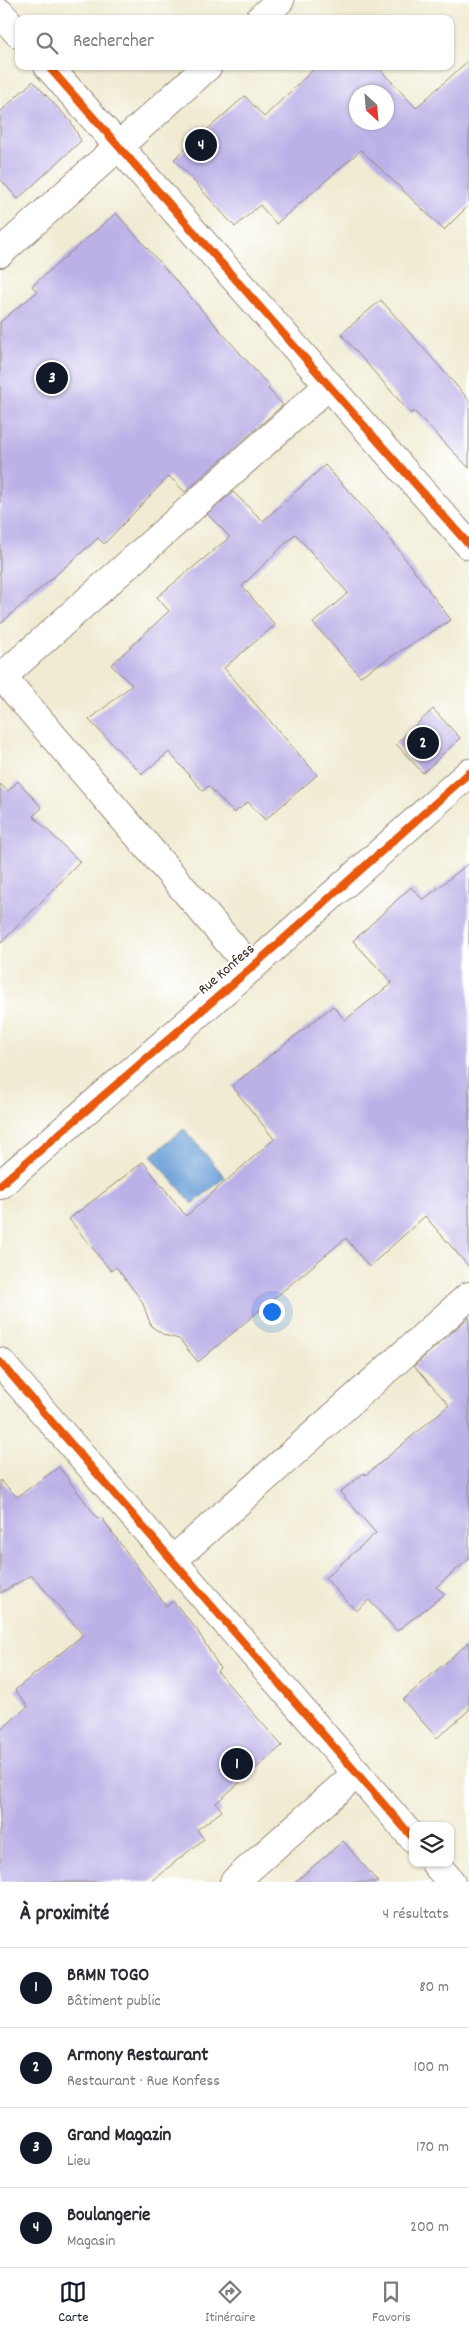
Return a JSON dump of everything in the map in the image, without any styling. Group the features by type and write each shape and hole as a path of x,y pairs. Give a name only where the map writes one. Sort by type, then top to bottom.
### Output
{"street":[{"path":"264,15 280,0"},
{"path":"0,13 15,30"},
{"path":"52,70 469,545"},
{"path":"0,253 204,70"},
{"path":"252,968 1,676 329,385"},
{"name":"Rue Konfess","path":"0,1185 252,968 469,773"},
{"path":"172,1560 469,1296"},
{"path":"0,1362 409,1833"},
{"path":"234,1882 357,1774"},
{"path":"438,1867 451,1882"}],"water":[{"path":"184,1129 225,1177 193,1204 151,1156"}],"building":[{"path":"469,60 469,205 444,230 361,150 276,224 260,205 235,227 174,159 245,96 264,117 313,70 381,70 416,108"},
{"path":"33,81 71,122 81,141 18,199 0,179 0,112"},
{"path":"116,213 270,387 268,389 283,405 185,492 169,476 104,544 98,538 0,624 0,322 37,292 32,286"},
{"path":"381,300 469,400 469,468 414,411 411,414 341,334"},
{"path":"325,465 386,533 451,620 360,676 313,623 348,593 295,534 242,586 275,625 224,668 317,775 265,820 248,802 234,813 208,786 203,791 169,752 142,774 89,720 132,685 111,665 169,611 157,597 230,537 207,514 233,492 263,521"},
{"path":"433,709 460,738 423,773 396,744"},
{"path":"18,781 42,808 33,816 80,862 0,944 0,784 8,791"},
{"path":"469,863 469,1267 425,1216 369,1267 346,1238 198,1362 179,1339 164,1335 151,1326 142,1301 116,1267 111,1271 69,1219 143,1162 186,1216 274,1139 232,1086 333,1006 345,1020 392,983 353,941 411,887 423,900"},
{"path":"469,1317 469,1559 436,1587 445,1594 397,1631 369,1600 356,1611 325,1578 376,1533 340,1492 364,1473 366,1475 449,1405 414,1366"},
{"path":"59,1467 98,1519 101,1517 166,1606 173,1601 197,1630 220,1668 217,1671 282,1746 216,1803 222,1811 197,1830 204,1839 150,1882 0,1882 0,1731 28,1706 15,1690 83,1635 32,1575 0,1593 0,1480 17,1497"},
{"path":"469,1642 469,1710 437,1738 403,1700"},
{"path":"343,1841 378,1882 295,1882"}],"cycle path":[{"path":"52,70 469,545"},
{"path":"0,1185 251,968 469,773"},
{"path":"0,1362 409,1833"}],"place":[{"name":"Boulangerie","path":"201,145"},
{"name":"Grand Magazin","path":"52,378"},
{"name":"Armony Restaurant","path":"423,743"},
{"name":"BRMN TOGO","path":"237,1764"}]}
